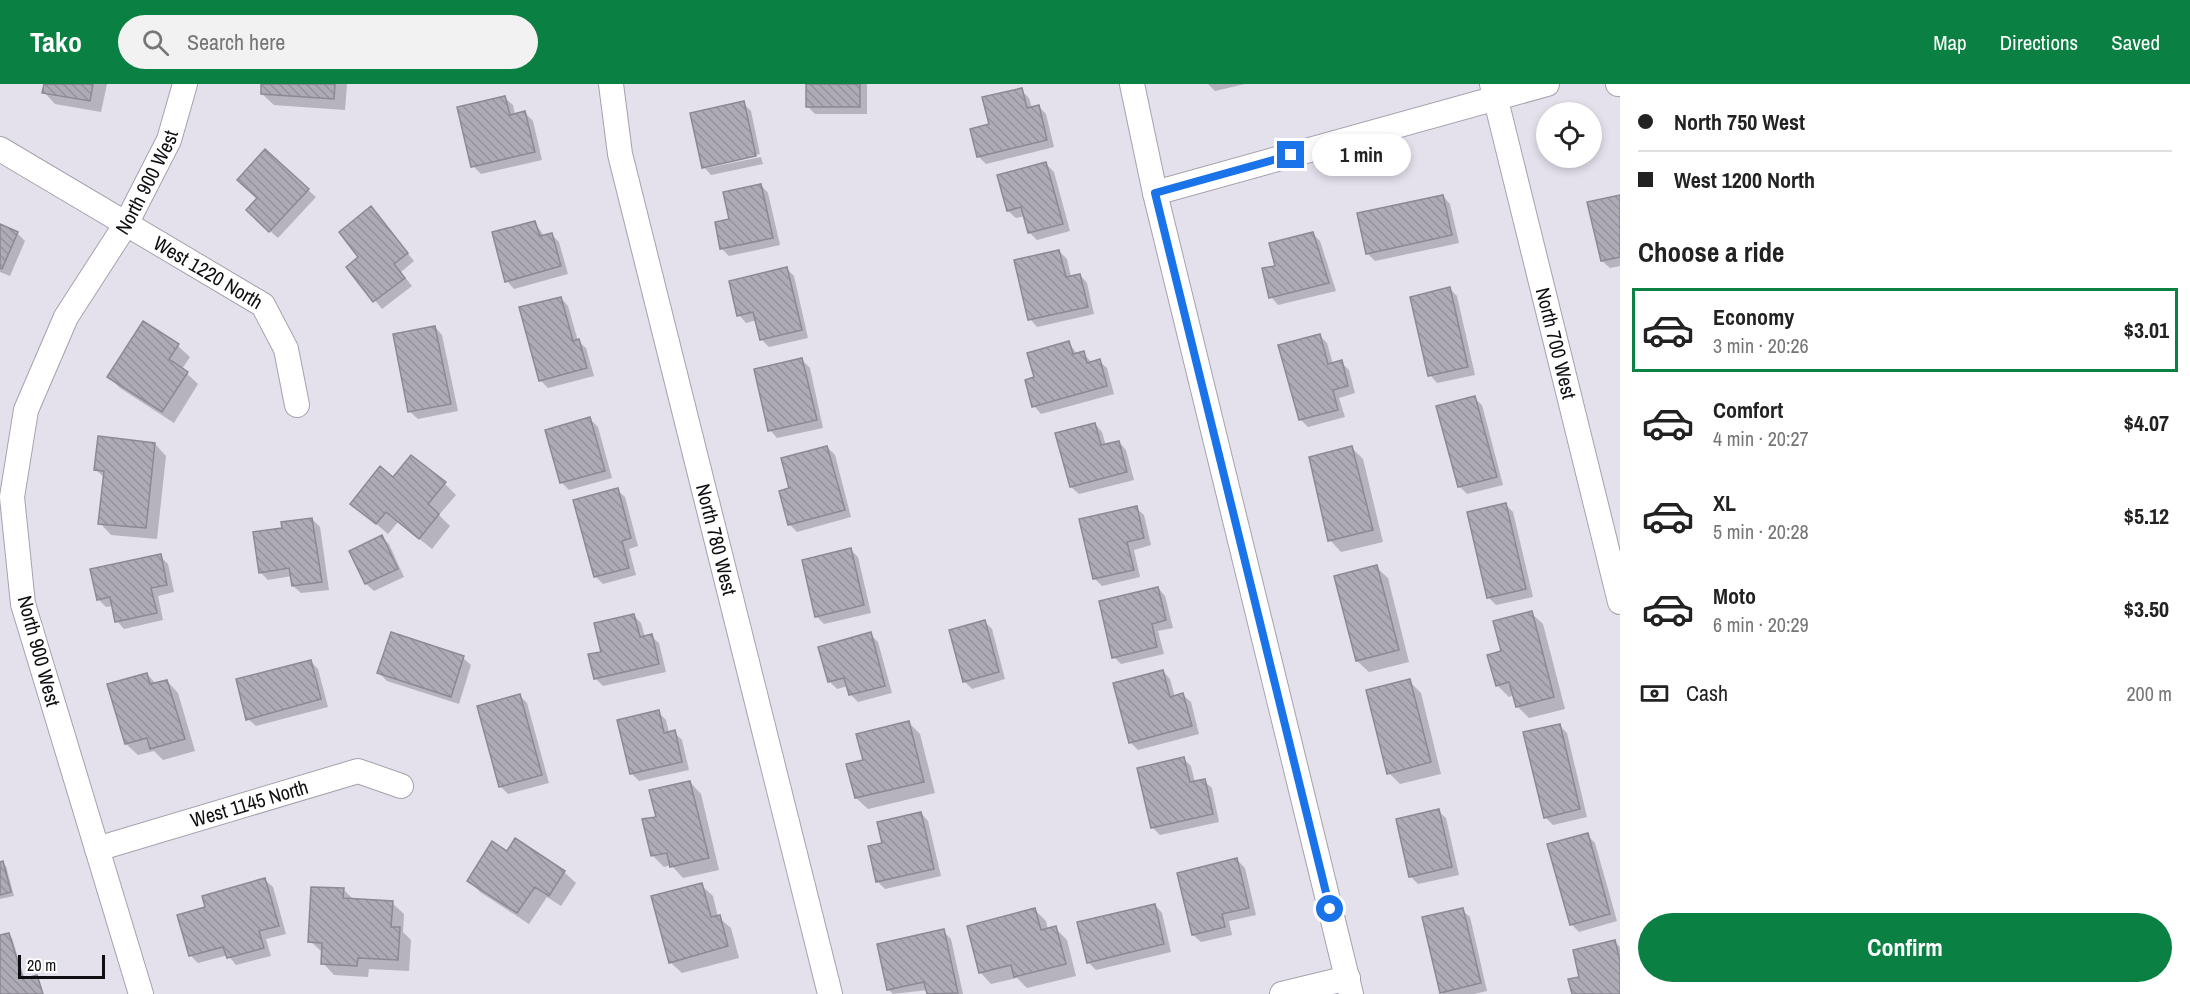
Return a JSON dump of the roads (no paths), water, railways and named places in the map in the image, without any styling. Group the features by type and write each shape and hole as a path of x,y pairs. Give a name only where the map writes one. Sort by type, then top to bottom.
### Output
{"street":[{"name":"North 900 West","path":"141,994 23,604 12,497 26,411 66,316 126,224 169,140 185,84"},
{"name":"North 780 West","path":"611,84 620,154 830,994"},
{"path":"1132,84 1155,193 1350,986 1282,994"},
{"path":"1155,193 1493,91 1547,84"},
{"name":"North 700 West","path":"1493,91 1612,535 1620,602"},
{"name":"West 1220 North","path":"0,149 263,305 286,349 297,405"},
{"name":"West 1145 North","path":"97,849 358,771 401,786"}]}
